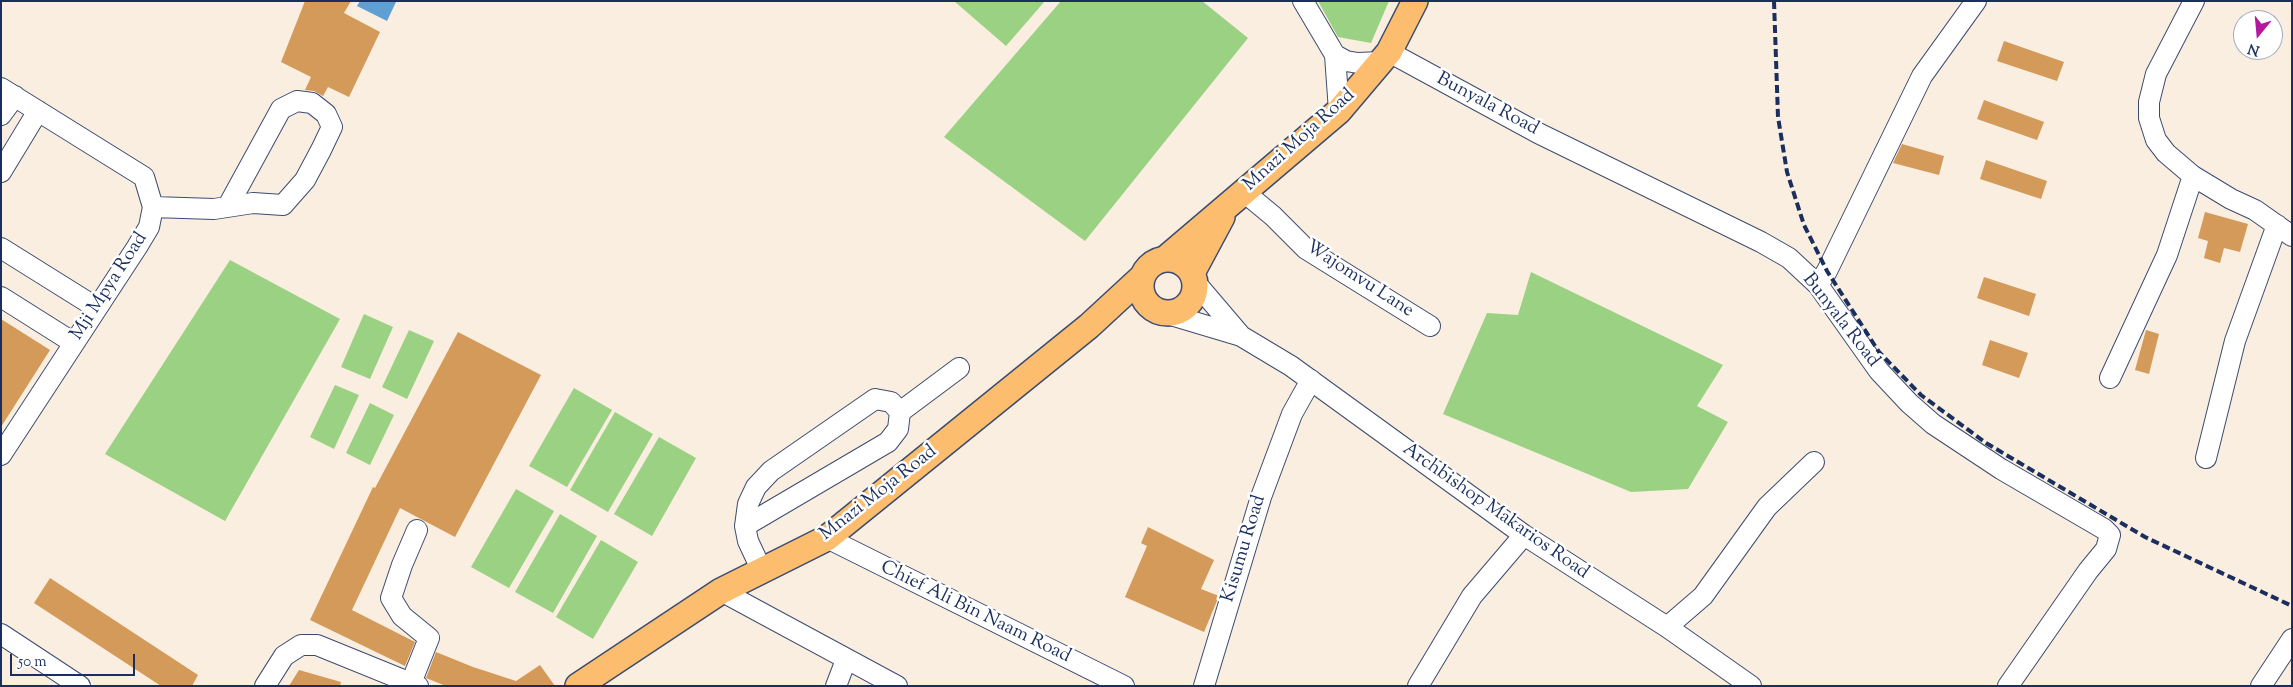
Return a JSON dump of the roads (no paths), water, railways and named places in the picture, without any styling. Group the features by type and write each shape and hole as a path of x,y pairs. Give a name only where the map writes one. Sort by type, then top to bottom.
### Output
{"main road":[{"name":"Mnazi Moja Road","path":"1166,259 1340,111 1384,57 1415,1"},
{"path":"1089,326 1157,310 1181,310 1187,305 1192,299 1194,278 1236,199"},
{"path":"1157,310 1143,299 1140,288 1141,278 1151,265 1166,259 1176,260 1186,265 1194,278"},
{"name":"Mnazi Moja Road","path":"578,686 721,591 827,538 1089,326 1141,278"}],"street":[{"path":"1303,1 1335,55 1340,111"},
{"path":"1818,285 1827,272 1922,76 1976,1"},
{"path":"2194,1 2156,74 2149,102 2149,118 2156,140 2171,158 2193,176 2231,199 2256,210 2285,231 2235,341 2206,458"},
{"path":"1335,55 1358,63 1384,57"},
{"name":"Bunyala Road","path":"1384,57 1761,242 1789,258 1818,285 1879,371 1909,403 1933,424 2001,469 2096,524 2110,536 2106,549 2088,571 2008,686"},
{"path":"1,115 8,92 144,177 153,207 214,209 253,203 283,205 305,180 332,127 326,114 312,103 297,101 281,109 228,206"},
{"path":"1,172 38,111"},
{"path":"2110,378 2167,255 2193,176"},
{"name":"Wajomvu Lane","path":"1236,199 1273,216 1306,249 1430,326"},
{"name":"Mji Mpya Road","path":"1,455 149,227 153,207"},
{"path":"1,248 97,308"},
{"path":"1194,278 1241,336"},
{"path":"1,297 74,343"},
{"path":"1157,310 1241,336"},
{"name":"Archbishop Makarios Road","path":"1241,336 1311,380 1524,535 1667,627 1751,686"},
{"name":"Kisumu Road","path":"1290,366 1292,414"},
{"path":"745,526 888,442 898,429 900,412 959,368"},
{"name":"Kisumu Road","path":"1204,686 1261,497 1292,414 1311,380"},
{"path":"762,571 748,541 745,526 748,504 756,487 771,471 875,399 891,402 900,412"},
{"path":"1667,627 1703,596 1767,507 1814,462"},
{"path":"264,686 284,656 301,645 317,645 414,684 429,638 402,616 391,598 416,530"},
{"path":"1418,686 1472,596 1524,535"},
{"name":"Chief Ali Bin Naam Road","path":"827,538 1124,686"},
{"path":"721,591 897,686"},
{"path":"1,634 80,686"},
{"path":"2261,686 2292,639"},
{"path":"836,686 846,660"}],"water":[{"path":"360,1 396,2 387,21 357,6"}],"railway":[{"path":"1774,1 1778,117 1787,172 1804,225 1827,271 1879,352 1921,395 1986,443 2145,537 2292,606"}]}
